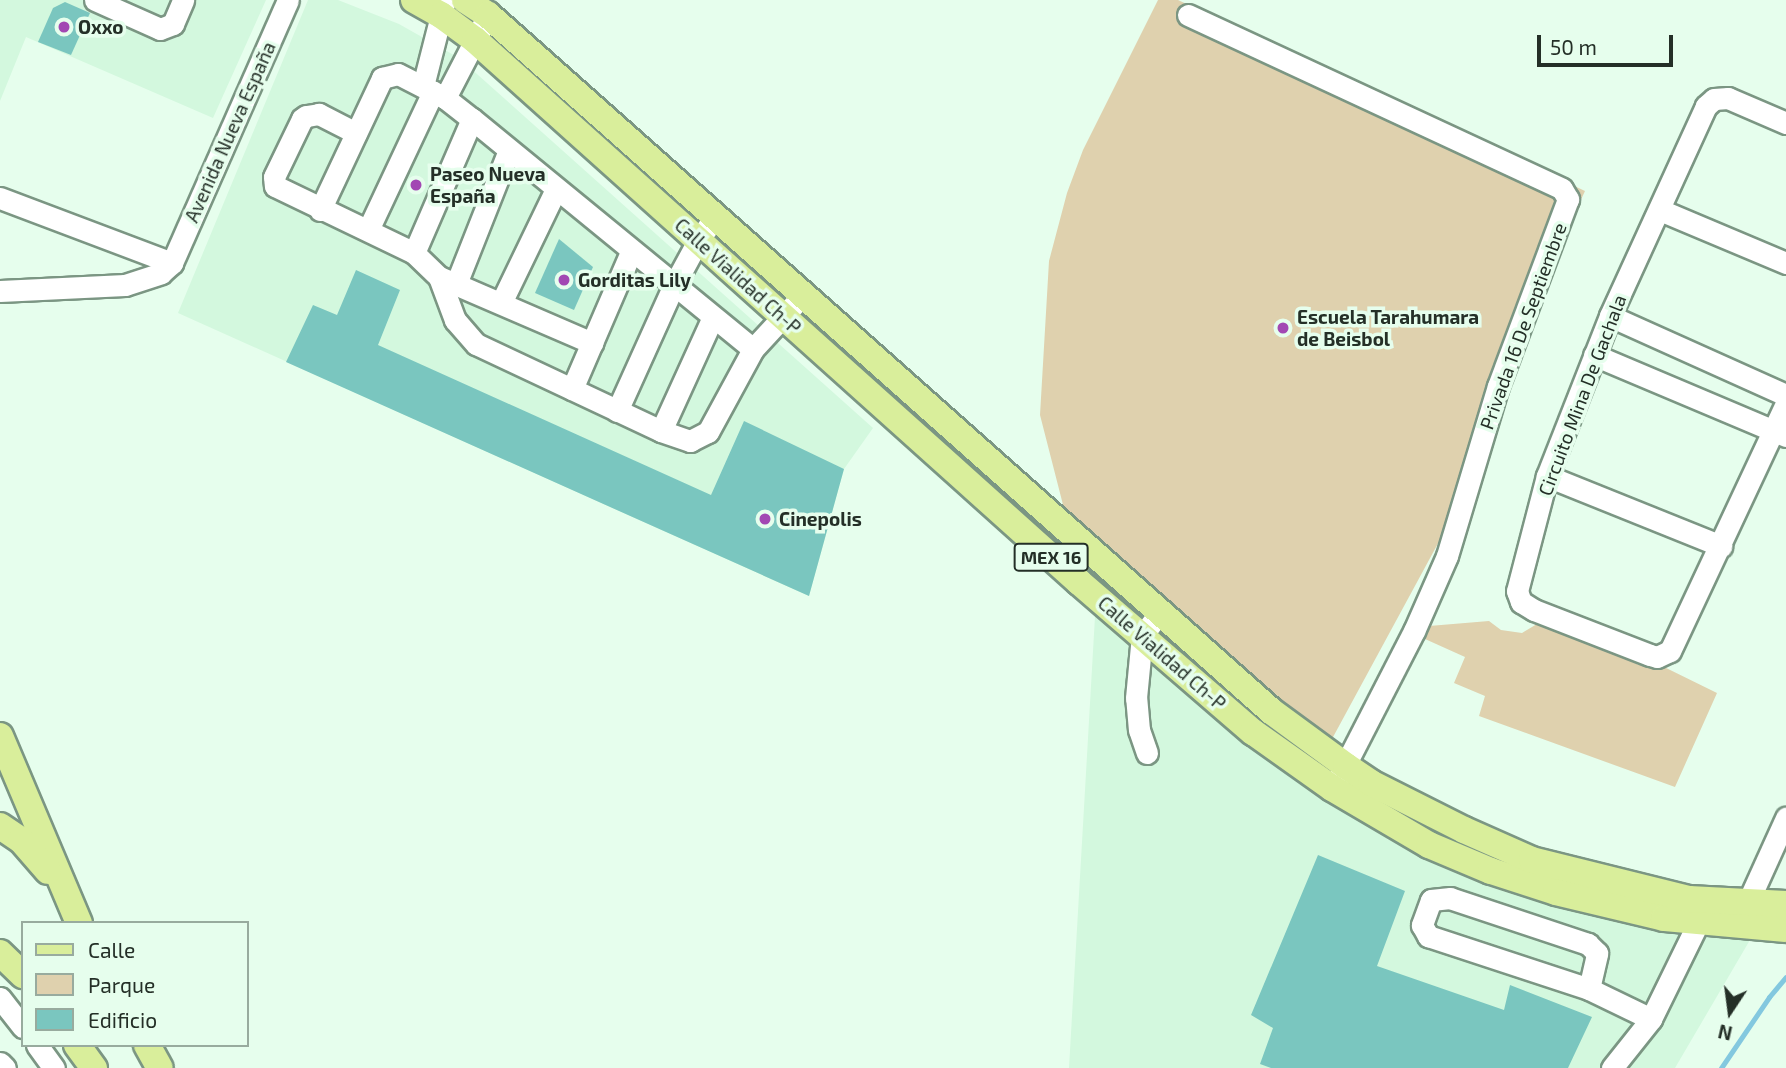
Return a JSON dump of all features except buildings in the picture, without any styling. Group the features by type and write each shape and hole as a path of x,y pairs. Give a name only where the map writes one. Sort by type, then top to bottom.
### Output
{"main road":[{"name":"Calle Vialidad Ch-P","path":"414,0 443,7 475,40 782,316 1253,732 1339,777 1371,783 1464,830 1532,860 1689,899 1786,929"},
{"name":"Calle Vialidad Ch-P","path":"465,0 488,15 1271,710 1339,777 1429,845 1491,871 1556,892 1698,923 1786,904"},
{"path":"0,736 62,889 78,921"},
{"path":"0,827 21,840 62,889"},
{"path":"0,953 21,973"},
{"path":"78,1047 94,1068"},
{"path":"148,1047 160,1068"}],"street":[{"path":"95,0 130,7 160,29 173,24 183,0"},
{"name":"Avenida Nueva España","path":"172,263 288,0"},
{"path":"434,92 443,7"},
{"path":"368,230 434,92 475,40 488,15"},
{"name":"Privada 16 De Septiembre","path":"1188,15 1562,188 1568,199 1497,386 1447,556 1414,631 1339,777"},
{"path":"320,210 387,75 398,74 434,92 472,119 752,349"},
{"name":"Circuito Mina De Gachala","path":"1786,123 1737,101 1718,97 1709,101 1594,355 1548,476 1517,590 1521,602 1534,610 1657,657 1670,651 1780,433 1786,403"},
{"path":"356,133 319,114 306,116 302,119 274,177 277,189 414,253 448,280 592,343"},
{"path":"414,253 472,119"},
{"path":"509,150 448,280 455,320 476,344 661,431 690,441 708,432 752,349 803,295"},
{"path":"501,303 556,189"},
{"path":"0,198 172,263 161,273 125,285 0,291"},
{"path":"1660,210 1786,263"},
{"path":"617,411 674,285 699,239 715,217"},
{"path":"572,389 632,250"},
{"path":"1611,316 1786,395"},
{"path":"661,431 713,317"},
{"path":"1594,355 1780,433"},
{"path":"1548,476 1721,546"},
{"path":"1147,753 1139,730 1136,698 1142,636 1160,612"},
{"path":"1742,915 1786,818"},
{"path":"1589,989 1597,953 1588,944 1450,898 1431,900 1423,918 1428,936 1589,989 1651,1019"},
{"path":"1612,1068 1651,1019 1698,923"},
{"path":"0,998 21,1024"},
{"path":"38,1047 54,1068"},
{"path":"0,1063 5,1068"}],"shaded area":[{"path":"0,0 266,0 213,118 26,37 0,101"},
{"name":"Paseo Nueva España","path":"308,0 338,0 399,24 459,58 873,428 844,469 809,596 178,313"},
{"path":"1096,599 1251,736 1451,860 1757,928 1675,1068 1069,1068"}],"green space":[{"name":"Escuela Tarahumara de Beisbol","path":"1158,0 1178,0 1585,191 1490,396 1461,501 1326,750 1070,532 1040,415 1049,261 1067,193 1083,150"},
{"path":"1489,621 1501,630 1522,633 1537,624 1547,624 1639,665 1660,665 1717,693 1675,787 1479,716 1485,696 1454,683 1465,657 1425,639 1429,626"}],"waterway":[{"path":"1721,1068 1769,997 1786,977"}],"place":[{"name":"Oxxo","path":"64,27"},
{"name":"Paseo Nueva España","path":"416,185"},
{"name":"Gorditas Lily","path":"564,280"},
{"name":"Escuela Tarahumara de Beisbol","path":"1283,328"},
{"name":"Cinepolis","path":"765,519"}]}
